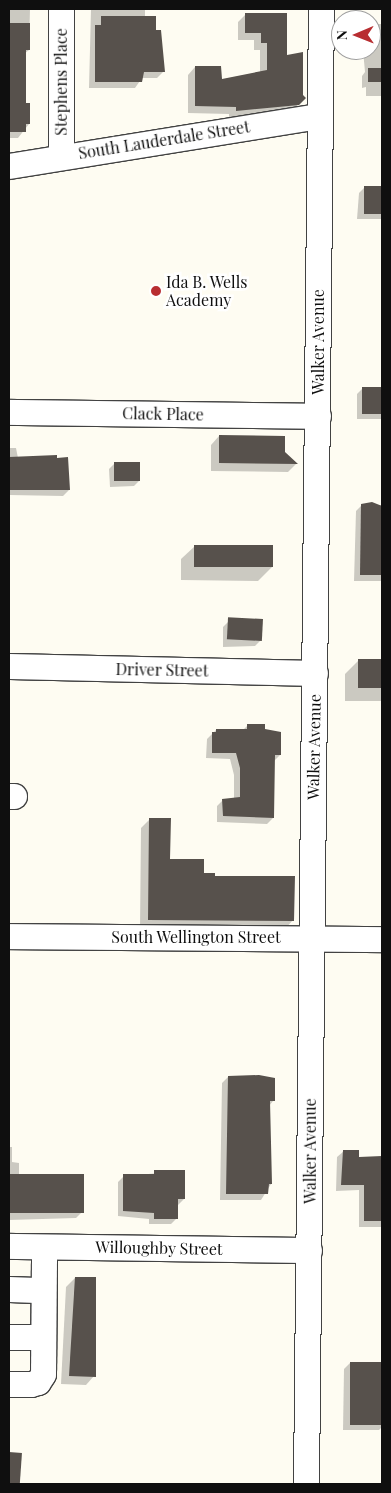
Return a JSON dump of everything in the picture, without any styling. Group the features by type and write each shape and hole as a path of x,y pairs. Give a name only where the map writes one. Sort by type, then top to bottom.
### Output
{"street":[{"name":"Stephens Place","path":"60,156 61,9"},
{"name":"Walker Avenue","path":"306,1484 311,938 316,673 320,9"},
{"name":"South Lauderdale Street","path":"9,166 60,156 319,116"},
{"name":"Clack Place","path":"9,412 318,416"},
{"name":"Driver Street","path":"9,666 316,673"},
{"name":"South Wellington Street","path":"9,936 382,939"},
{"name":"Willoughby Street","path":"9,1246 309,1250"},
{"path":"9,1384 38,1382 43,1374 44,1247"},
{"path":"9,1289 43,1290"},
{"path":"9,1337 43,1337"}],"building":[{"path":"245,13 287,13 287,55 303,52 303,95 306,98 299,105 236,111 236,107 195,106 195,66 221,66 222,79 267,70 267,43 261,43 261,33 245,33"},
{"path":"101,16 156,16 156,30 161,30 165,72 144,72 142,82 95,82 95,25 101,25"},
{"path":"9,23 30,23 30,50 26,50 26,103 30,103 30,124 26,124 26,132 9,132"},
{"path":"368,68 382,68 382,82 368,82"},
{"path":"364,186 382,186 382,214 364,214"},
{"path":"362,387 382,387 382,414 362,414"},
{"path":"219,435 285,436 285,452 298,464 219,463"},
{"path":"57,455 57,458 68,457 70,490 9,490 9,457"},
{"path":"114,462 140,462 140,481 114,481"},
{"path":"372,502 382,506 382,575 360,575 361,504"},
{"path":"194,545 273,545 273,567 194,567"},
{"path":"228,617 263,619 262,641 227,639"},
{"path":"358,659 382,659 382,688 358,688"},
{"path":"247,724 265,724 265,729 281,732 281,755 275,755 274,818 223,816 222,799 240,797 240,768 236,753 212,753 212,732 216,732 216,729 247,729"},
{"path":"149,818 171,818 170,859 204,859 204,873 215,873 215,876 295,876 294,921 148,920"},
{"path":"259,1075 275,1078 275,1101 270,1101 272,1184 269,1184 268,1194 226,1194 228,1076"},
{"path":"343,1150 359,1150 359,1157 382,1156 382,1221 364,1221 364,1185 341,1185"},
{"path":"154,1170 185,1170 185,1199 178,1199 178,1219 154,1219 154,1213 123,1211 123,1174 154,1174"},
{"path":"9,1174 84,1174 84,1213 9,1213"},
{"path":"75,1277 96,1277 96,1377 69,1376"},
{"path":"350,1362 382,1362 382,1425 350,1425"},
{"path":"9,1452 22,1453 20,1484 9,1484"}],"place":[{"name":"Ida B. Wells Academy","path":"156,291"}]}
